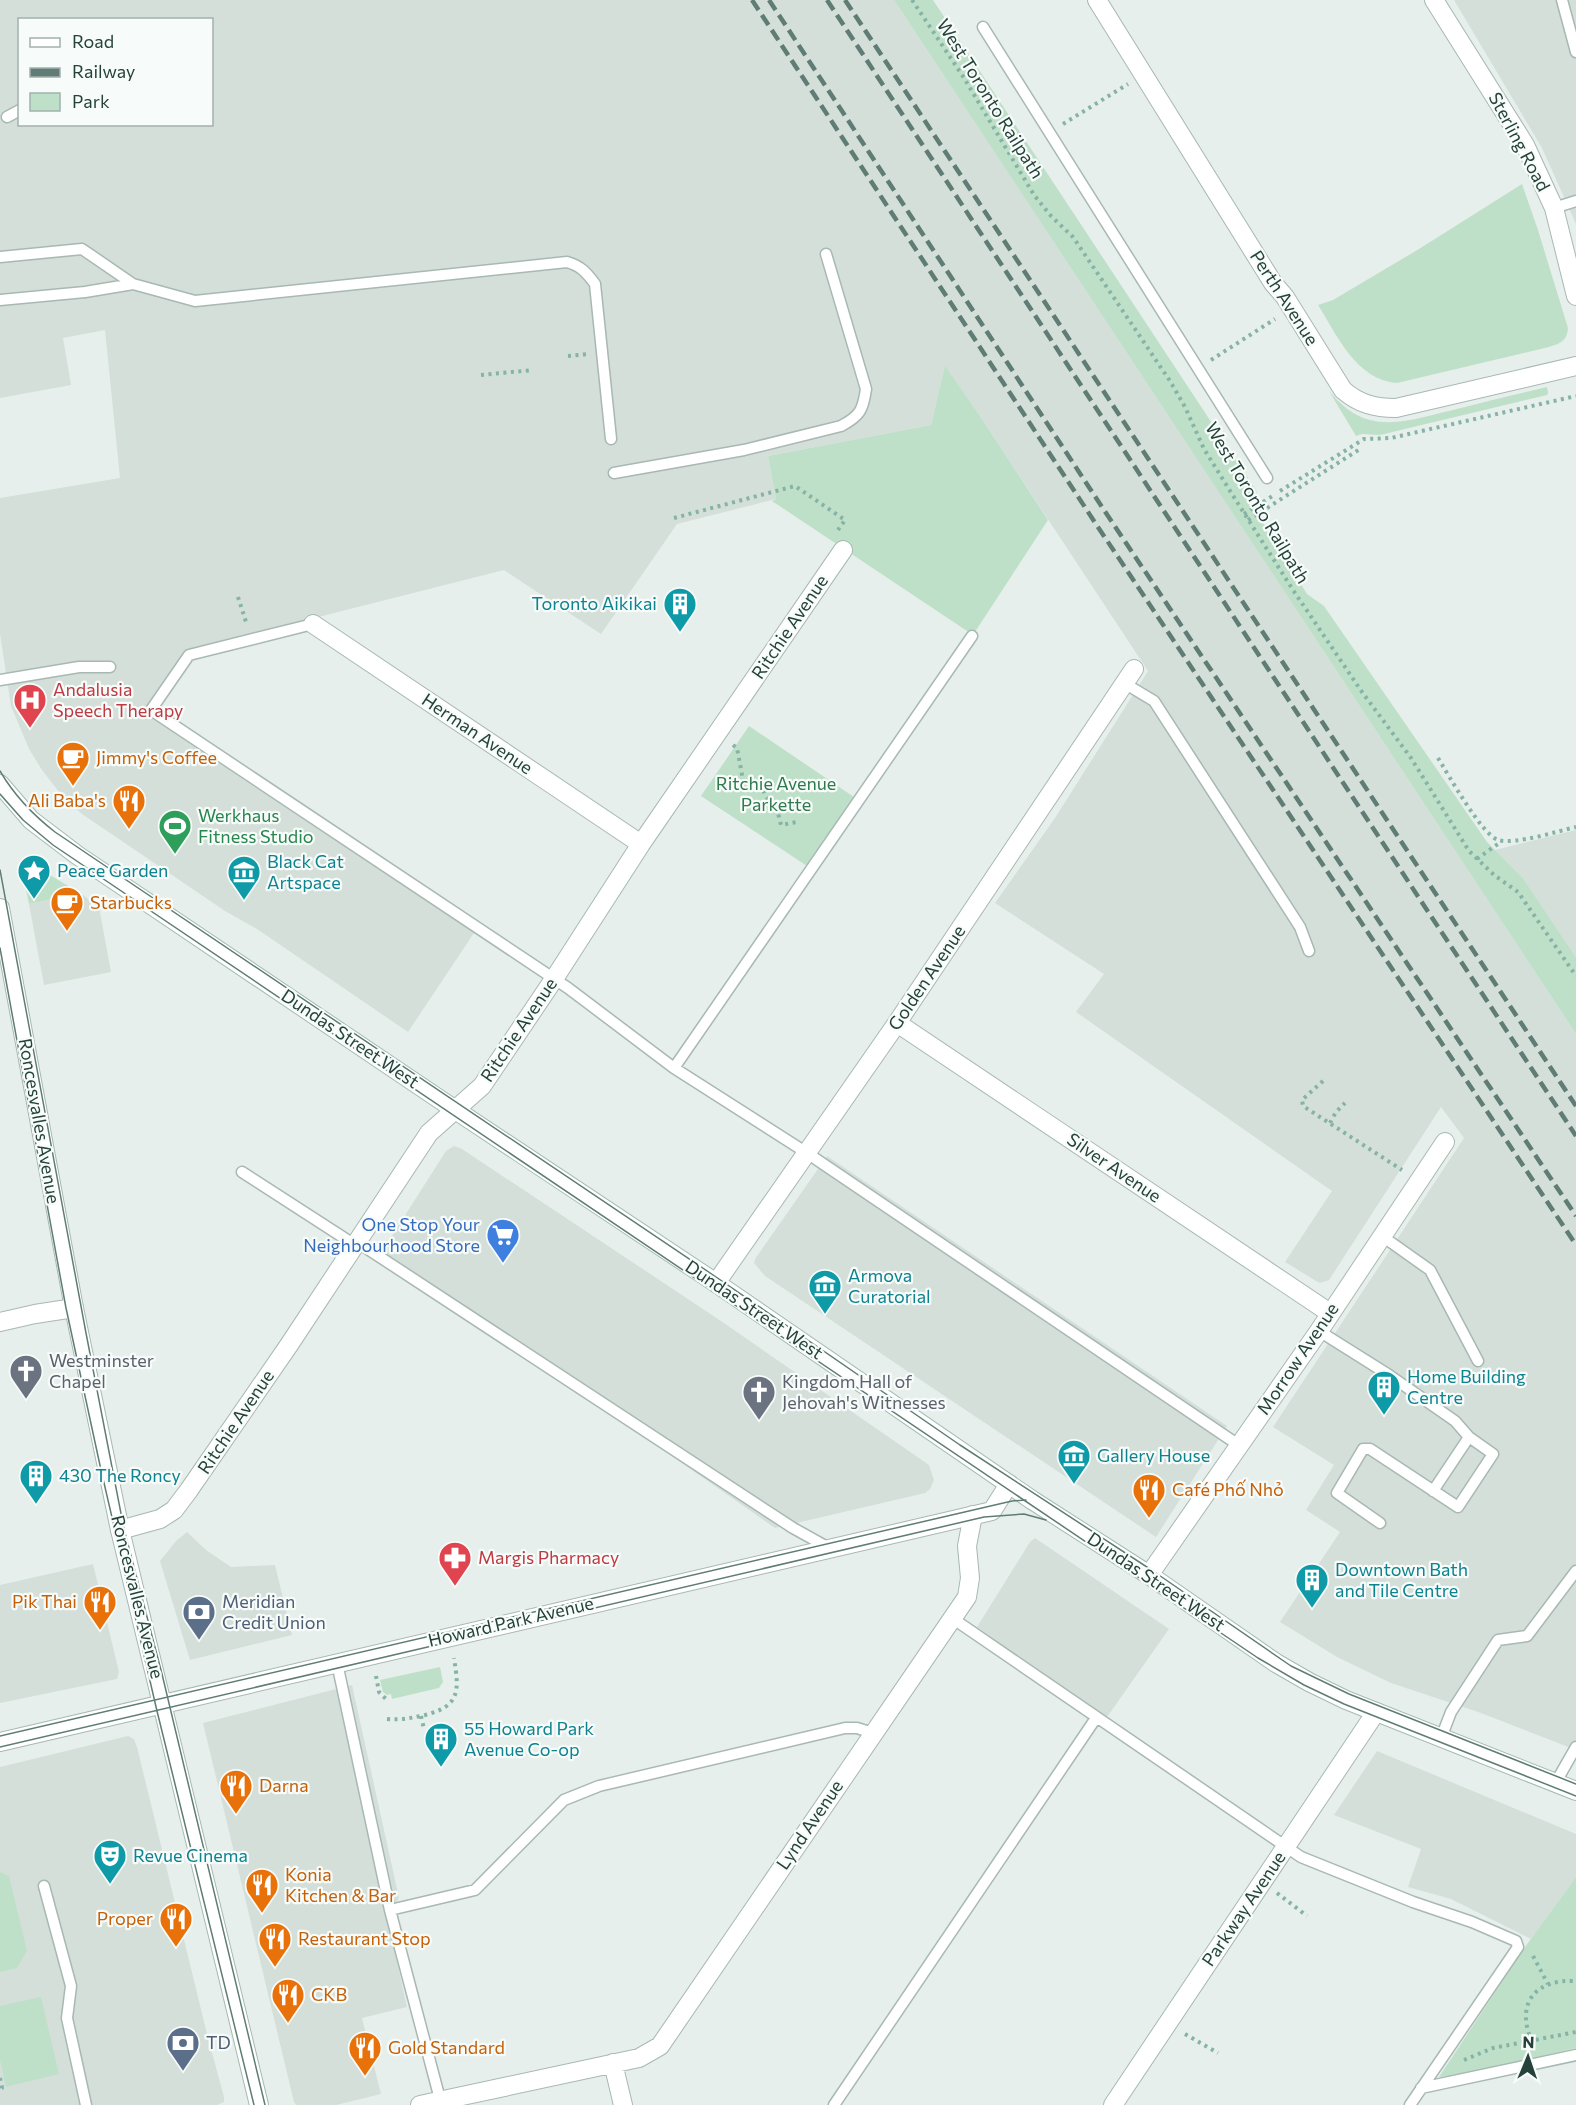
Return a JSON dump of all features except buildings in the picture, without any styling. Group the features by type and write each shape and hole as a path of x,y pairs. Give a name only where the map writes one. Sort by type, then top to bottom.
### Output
{"street":[{"name":"Perth Avenue","path":"1097,0 1273,283 1285,297 1343,390 1371,406 1396,408 1576,366"},
{"name":"Sterling Road","path":"1434,0 1525,145 1554,208 1576,296"},
{"name":"Ritchie Avenue","path":"120,1530 159,1519 174,1510 289,1345 429,1132 482,1086 839,542"},
{"name":"Herman Avenue","path":"314,624 641,844"},
{"name":"Golden Avenue","path":"716,1283 897,1023 1129,676"},
{"name":"Dundas Street West","path":"0,783 31,820 68,848 716,1283 1009,1484 1149,1575 1276,1664 1376,1713 1576,1791"},
{"name":"Roncesvalles Avenue","path":"0,908 74,1308 120,1530 259,2105"},
{"name":"Silver Avenue","path":"897,1023 1330,1313"},
{"name":"Morrow Avenue","path":"1149,1575 1240,1446 1445,1142"},
{"path":"0,1322 74,1308"},
{"name":"Howard Park Avenue","path":"0,1742 992,1511 1009,1484"},
{"name":"Lynd Avenue","path":"420,2105 441,2103 639,2058 660,2046 967,1597 969,1589 967,1554 974,1515"},
{"name":"Parkway Avenue","path":"1113,2105 1376,1713"},
{"path":"614,2063 623,2105"}],"lane":[{"path":"1562,0 1576,52"},
{"path":"983,27 1267,478"},
{"path":"7,117 18,111"},
{"path":"1554,208 1576,201"},
{"path":"0,257 82,249 133,284 195,301 567,262 584,270 596,284 610,439"},
{"path":"614,474 744,450 841,426 855,419 863,406 866,389 826,254"},
{"path":"0,300 85,292 133,284"},
{"path":"314,624 189,655 151,710 554,979 675,1068 807,1153 1240,1446"},
{"path":"675,1068 972,636"},
{"path":"0,680 80,667 110,667"},
{"path":"1129,676 1154,700 1300,927 1309,951"},
{"path":"242,1172 793,1528 829,1548"},
{"path":"1382,1236 1430,1270 1478,1360"},
{"path":"1318,1331 1455,1421 1469,1437 1493,1454 1458,1507 1370,1449 1363,1449 1337,1494 1380,1522"},
{"path":"1433,1491 1469,1437"},
{"path":"1441,1738 1451,1712 1498,1640 1527,1636 1576,1571"},
{"path":"952,1618 1286,1847 1311,1861 1413,1902 1501,1933 1516,1941 1518,1947 1410,2105"},
{"path":"337,1663 390,1910 441,2103"},
{"path":"834,2105 1096,1718"},
{"path":"390,1910 476,1890 564,1800 599,1786 845,1728 857,1728 873,1733"},
{"path":"1556,1782 1576,1747"},
{"path":"44,1886 71,1986 67,2018 86,2105"},
{"path":"1421,2088 1576,2055"}],"path":[{"name":"West Toronto Railpath","path":"912,0 964,78 1034,195 1051,216 1074,237 1170,381 1204,449 1244,514 1355,682 1411,758 1469,851 1494,875 1518,892 1576,976"},
{"path":"1050,133 1130,82"},
{"path":"1198,368 1279,317"},
{"path":"568,356 588,354"},
{"path":"481,375 533,370"},
{"path":"1244,514 1364,439 1391,438 1576,396"},
{"path":"1248,520 1360,449"},
{"path":"674,518 795,486 844,520 839,542"},
{"path":"238,597 247,625"},
{"path":"732,745 737,748 743,780 764,792 769,801 776,805 781,825 797,822"},
{"path":"1438,758 1486,832 1495,839 1502,841 1531,838 1576,827"},
{"path":"1477,859 1502,841"},
{"path":"1323,1081 1302,1100 1303,1106 1405,1171"},
{"path":"1330,1123 1345,1103"},
{"path":"387,1719 399,1720 420,1716 440,1711 452,1703 456,1692 454,1658"},
{"path":"376,1676 379,1692 387,1700"},
{"path":"420,1716 424,1729"},
{"path":"1276,1893 1307,1916"},
{"path":"1518,1947 1533,1956 1548,1984"},
{"path":"1532,2042 1525,2022 1527,2008 1538,1989 1548,1984 1576,1981"},
{"path":"1182,2032 1218,2053"},
{"path":"0,2078 2,2088 0,2089"}],"shaded area":[{"path":"0,0 894,0 1576,1034 1576,1750 1481,1713 1391,1683 1337,1657 1280,1622 1340,1532 1306,1510 1334,1465 1273,1427 1464,1138 1441,1107 1329,1280 1320,1283 1316,1281 1285,1262 1332,1191 1076,1012 1104,974 995,903 1055,818 1148,671 980,416 945,367 931,425 768,456 776,499 677,524 601,634 504,570 184,651 142,712 474,933 408,1032 82,814 59,792 29,749 11,706 0,634 0,498 120,478 105,330 63,338 71,385 0,398"},
{"path":"1454,0 1576,0 1576,224 1542,148"},
{"path":"1576,830 1576,957 1523,878 1495,850"},
{"path":"80,893 99,907 111,972 44,985 29,904"},
{"path":"454,1146 462,1149 718,1319 929,1465 934,1480 930,1489 925,1493 775,1528 381,1253 446,1151"},
{"path":"827,1156 1227,1426 1156,1537 765,1276 754,1263 755,1259"},
{"path":"187,1532 206,1550 231,1567 275,1565 292,1635 190,1660 160,1561 176,1541"},
{"path":"1035,1538 1169,1629 1107,1717 977,1627 1030,1542"},
{"path":"93,1564 119,1672 117,1679 0,1703 0,1585"},
{"path":"352,1685 399,1898 387,1916 407,2007 362,2018 381,2094 336,2105 296,2105 203,1723"},
{"path":"128,1736 134,1739 137,1747 224,2102 217,2105 0,2105 0,1767"},
{"path":"1377,1751 1576,1834 1576,1877 1531,1939 1451,1899 1408,1887 1421,1849 1334,1815"}],"green space":[{"path":"894,0 933,0 1256,490 1262,521 1307,594 1324,606 1487,842 1523,878 1576,957 1576,1034"},
{"path":"1522,184 1568,328 1565,339 1549,347 1397,383 1370,374 1359,365 1349,354 1318,305 1333,300 1419,249"},
{"path":"945,366 1048,520 973,635 772,501 776,499 768,456 931,425"},
{"path":"1547,387 1547,395 1380,435 1356,436 1329,391 1342,405 1358,416 1391,422 1425,417"},
{"name":"Ritchie Avenue Parkette","path":"749,726 854,797 807,866 701,796"},
{"path":"25,860 80,893 29,904 20,861"},
{"path":"440,1667 443,1682 439,1688 392,1699 391,1694 387,1695 383,1692 380,1680"},
{"path":"0,1872 9,1876 27,1951 17,1968 0,1972"},
{"path":"1576,1877 1576,2048 1462,2075 1439,2077 1525,1947"},
{"path":"41,1997 59,2074 6,2087 0,2060 0,2006"}],"tram line":[{"path":"0,771 24,804 55,832 719,1279 960,1445 1153,1571 1291,1666 1349,1694 1576,1784"},
{"path":"0,794 23,820 53,845 1258,1658 1304,1685 1344,1704 1576,1796"},
{"path":"0,870 124,1529 162,1674 265,2105"},
{"path":"0,948 66,1308 101,1470 157,1711 254,2105"},
{"path":"0,1736 1012,1501 1026,1500"},
{"path":"0,1747 984,1517 1024,1514 1046,1520"}],"railway":[{"path":"752,0 1092,518 1576,1245"},
{"path":"769,0 1104,510 1576,1216"},
{"path":"827,0 1576,1136"},
{"path":"845,0 1576,1106"}],"place":[{"name":"Toronto Aikikai","path":"680,633"},
{"name":"Andalusia Speech Therapy","path":"30,729"},
{"name":"Jimmy's Coffee","path":"73,787"},
{"name":"Ali Baba's","path":"129,830"},
{"name":"Werkhaus Fitness Studio","path":"175,855"},
{"name":"Peace Garden","path":"34,900"},
{"name":"Black Cat Artspace","path":"244,901"},
{"name":"Starbucks","path":"67,932"},
{"name":"One Stop Your Neighbourhood Store","path":"503,1264"},
{"name":"Armova Curatorial","path":"825,1315"},
{"name":"Westminster Chapel","path":"26,1400"},
{"name":"Home Building Centre","path":"1384,1416"},
{"name":"Kingdom Hall of Jehovah's Witnesses","path":"759,1421"},
{"name":"Gallery House","path":"1074,1485"},
{"name":"430 The Roncy","path":"36,1505"},
{"name":"Café Phố Nhỏ","path":"1149,1519"},
{"name":"Margis Pharmacy","path":"455,1587"},
{"name":"Downtown Bath and Tile Centre","path":"1312,1609"},
{"name":"Pik Thai","path":"100,1631"},
{"name":"Meridian Credit Union","path":"199,1641"},
{"name":"55 Howard Park Avenue Co-op","path":"441,1768"},
{"name":"Darna","path":"236,1815"},
{"name":"Revue Cinema","path":"110,1885"},
{"name":"Konia Kitchen & Bar","path":"262,1914"},
{"name":"Proper","path":"176,1948"},
{"name":"Restaurant Stop","path":"275,1968"},
{"name":"CKB","path":"288,2024"},
{"name":"TD","path":"183,2072"},
{"name":"Gold Standard","path":"365,2077"}]}
